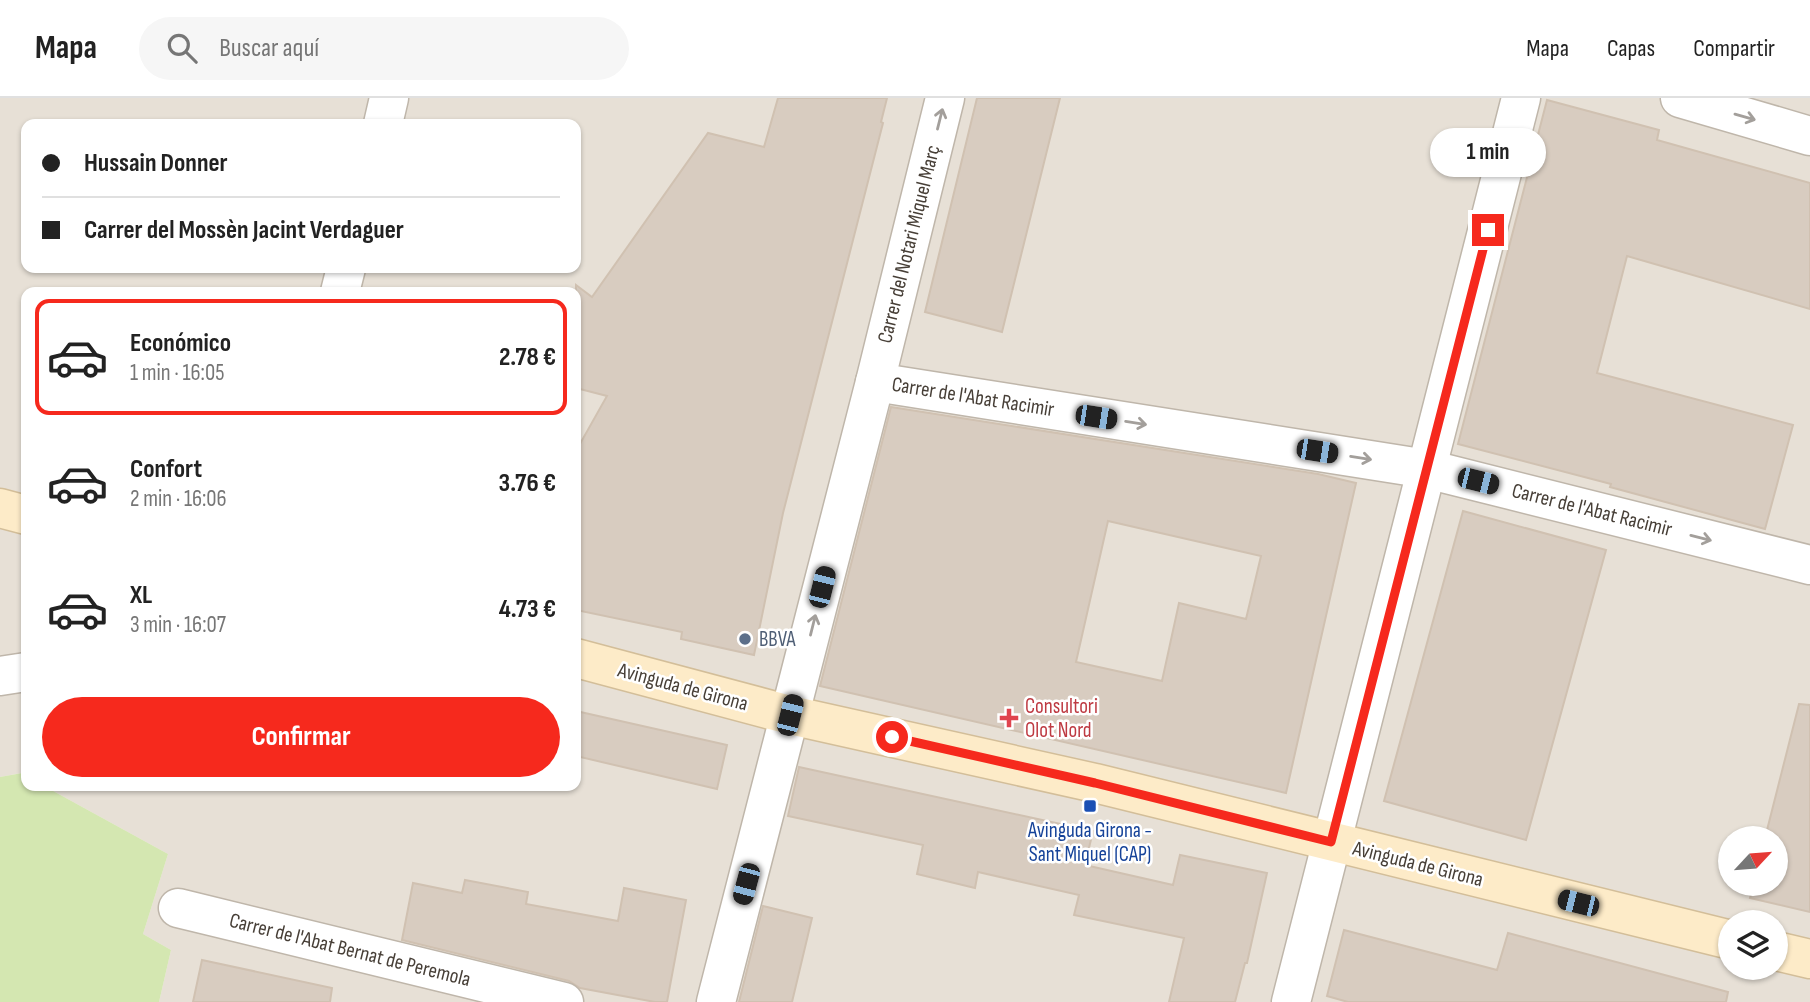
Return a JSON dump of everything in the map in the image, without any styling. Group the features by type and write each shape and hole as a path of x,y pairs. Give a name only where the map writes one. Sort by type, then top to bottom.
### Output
{"main road":[{"path":"0,508 21,514"},
{"name":"Avinguda de Girona","path":"581,659 790,715 1095,783 1718,937"},
{"path":"1788,954 1810,959"}],"street":[{"path":"384,119 389,98"},
{"name":"Carrer del Notari Miquel Març","path":"716,1002 945,98"},
{"path":"1291,1002 1521,98"},
{"path":"1680,98 1810,136"},
{"name":"Carrer de l'Abat Racimir","path":"875,382 1427,469 1810,565"},
{"path":"0,676 21,673"},
{"name":"Carrer de l'Abat Bernat de Peremola","path":"178,908 564,1002"}],"shaded area":[{"path":"0,98 1810,98 1810,1002 159,1002 171,950 143,934 168,854 53,791 581,791 581,287 21,287 21,773 0,777"}],"green space":[{"path":"21,773 21,791 53,791 168,854 143,934 171,950 159,1002 0,1002 0,777"}],"building":[{"path":"778,98 887,98 881,122 883,123 783,513 754,655 681,639 682,632 581,611 581,442 607,396 581,389 581,289 592,297 708,133 764,147"},
{"path":"977,98 1060,98 1002,332 925,312"},
{"path":"1547,100 1659,130 1657,140 1810,183 1810,309 1627,256 1597,373 1793,425 1765,529 1610,487 1611,484 1458,444"},
{"path":"891,407 1318,474 1356,483 1286,793 820,686","holes":["1108,521 1261,556 1246,619 1179,603 1162,681 1076,662"]},
{"path":"1463,511 1606,550 1526,840 1384,801"},
{"path":"1799,704 1810,705 1810,912 1750,898 1788,896 1788,826 1768,826"},
{"path":"581,712 727,745 717,789 581,757"},
{"path":"799,767 1093,831 1085,865 1173,885 1180,855 1267,873 1247,963 1235,1002 1169,1002 1184,938 1074,915 1079,895 978,872 975,888 917,874 923,845 788,816"},
{"path":"465,880 528,892 526,904 618,921 624,888 686,900 667,1002 580,988 569,981 402,940 413,883 462,893"},
{"path":"763,906 812,918 792,1002 739,1002"},
{"path":"1344,930 1497,970 1508,933 1728,992 1726,1002 1348,1002 1327,996"},
{"path":"202,960 332,988 330,1002 193,1002"}],"place":[{"name":"BBVA","path":"745,639"},
{"name":"Consultori Olot Nord","path":"1009,718"},
{"name":"Avinguda Girona - Sant Miquel (CAP)","path":"1090,806"}],"route":[{"path":"892,737 1095,783 1331,842 1488,230"}]}
